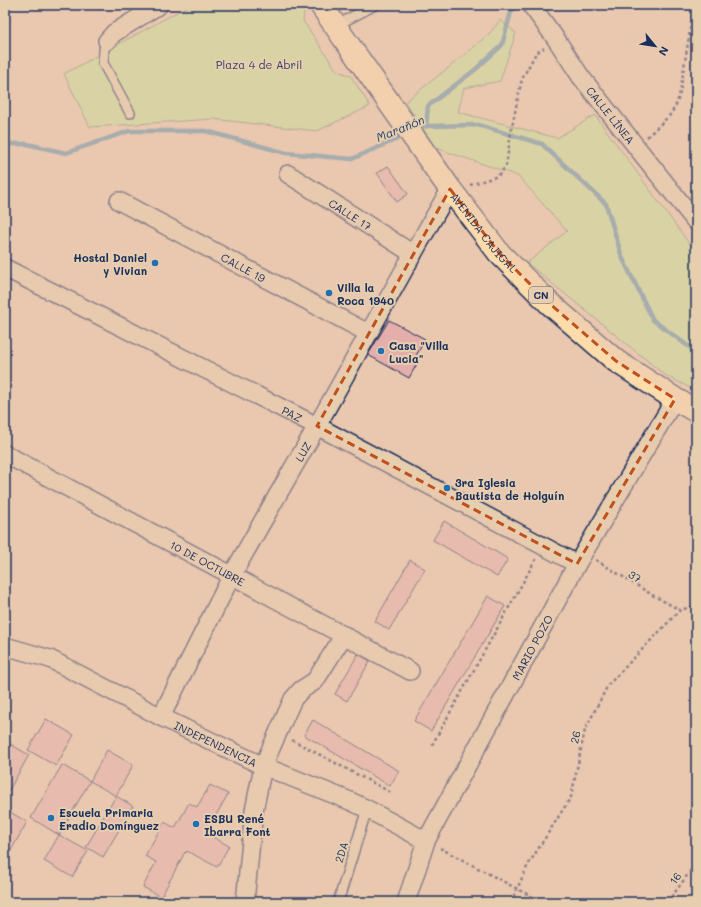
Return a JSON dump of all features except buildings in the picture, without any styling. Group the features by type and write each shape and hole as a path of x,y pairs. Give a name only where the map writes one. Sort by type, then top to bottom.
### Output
{"main road":[{"name":"AVENIDA CAJIGAL","path":"321,5 451,191 499,253 549,303 616,361 696,411"}],"street":[{"path":"107,42 114,33 159,5"},
{"name":"CALLE LÍNEA","path":"532,6 581,77 696,222"},
{"name":"CALLE 17","path":"288,174 412,254"},
{"name":"LUZ","path":"161,717 232,575 317,426 412,254 451,191"},
{"name":"CALLE 19","path":"119,201 368,333"},
{"name":"PAZ","path":"5,268 317,426 543,546 580,558"},
{"name":"MARIO POZO","path":"406,902 426,841 580,558 675,399"},
{"name":"10 DE OCTUBRE","path":"5,454 410,671"},
{"path":"245,902 254,811 263,766 293,698 301,690 315,681 344,635"},
{"name":"INDEPENDENCIA","path":"5,646 50,659 161,717 263,766 350,801 426,841"}],"lane":[{"path":"335,26 375,5"},
{"path":"107,42 104,50 103,63 130,113"},
{"name":"2DA","path":"338,902 367,809"}],"path":[{"path":"636,146 671,114 677,103 694,5"},
{"path":"451,191 498,176 506,166 512,126 522,79 536,53 556,40"},
{"path":"432,745 543,546"},
{"name":"37","path":"580,558 680,610"},
{"path":"680,610 696,606"},
{"name":"26","path":"511,902 528,865 571,797 585,730 608,685 680,610"},
{"path":"278,732 392,793"},
{"path":"426,841 542,902"},
{"name":"16","path":"668,902 690,870 696,864"}],"highlighted area":[{"path":"450,189 499,253 549,303 616,361 675,399 577,564 317,426"}],"green space":[{"name":"Plaza 4 de Abril","path":"190,5 305,5 303,21 337,71 350,75 370,106 317,131 213,119 90,127 64,74"},
{"path":"500,20 516,33 500,81 464,88 458,112 557,138 595,115 696,253 696,391 665,375 527,263 567,231 518,176 436,148 405,102 467,53 490,33"}],"waterway":[{"path":"426,126 428,106 476,69 502,45 511,12 517,5"},
{"name":"Marañón","path":"416,130 426,126 478,125 542,144 606,204 622,257 653,320 696,352"},
{"name":"Marañón","path":"5,144 27,144 66,153 129,131 206,131 286,153 352,159 406,135"}],"place":[{"name":"Hostal Daniel y Vivian","path":"155,263"},
{"name":"Villa la Roca 1940","path":"329,293"},
{"name":"Casa \"Villa Lucia\"","path":"381,351"},
{"name":"3ra Iglesia Bautista de Holguín","path":"447,488"},
{"name":"Escuela Primaria Eradio Domínguez","path":"51,818"},
{"name":"ESBU René Ibarra Font","path":"196,824"}]}
